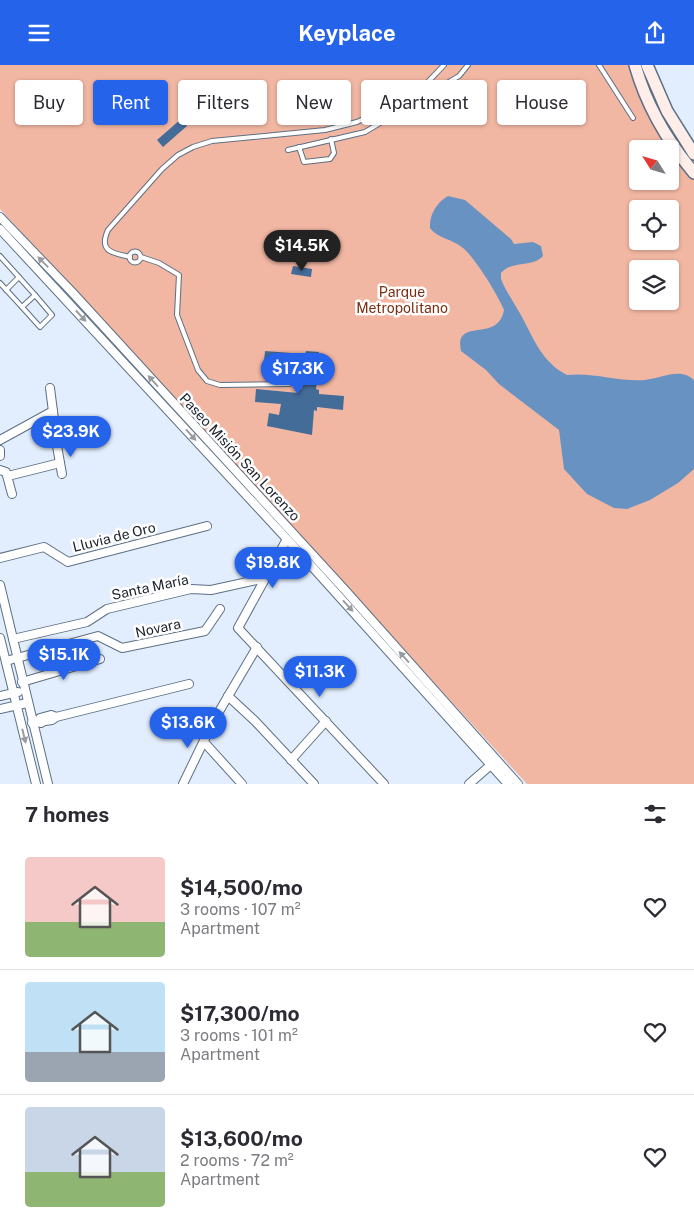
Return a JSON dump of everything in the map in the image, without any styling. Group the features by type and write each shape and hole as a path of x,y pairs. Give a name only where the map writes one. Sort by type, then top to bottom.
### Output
{"street":[{"path":"635,65 653,109 694,154"},
{"path":"647,65 674,134 694,173"},
{"name":"Paseo Misión San Lorenzo","path":"3,228 494,763"},
{"name":"Paseo Misión San Lorenzo","path":"3,228 72,292 344,589 511,783"},
{"path":"50,388 56,435"},
{"path":"0,440 53,411"},
{"path":"58,446 62,474"},
{"path":"0,450 0,456"},
{"path":"8,476 60,463"},
{"path":"0,470 6,472 12,494"},
{"name":"Lluvia de Oro","path":"0,558 44,547 68,561 207,526"},
{"path":"287,539 238,628 384,784"},
{"name":"Santa María","path":"13,639 87,622 107,609 191,589 211,590 266,578"},
{"path":"0,585 1,597 13,639 23,686 36,721 48,784"},
{"name":"Novara","path":"6,661 98,636 122,648 205,631 220,609"},
{"path":"0,638 36,784"},
{"path":"217,715 257,647"},
{"path":"0,696 14,693 23,686 100,659"},
{"path":"36,721 52,720 56,717 189,684"},
{"path":"228,696 314,784"},
{"path":"0,709 28,703"},
{"path":"291,760 326,721"},
{"path":"183,784 212,724"},
{"path":"204,741 241,784"},
{"path":"469,784 494,763"}],"lane":[{"path":"140,257 138,262 134,263 130,257 110,252 106,247 105,238 108,230 178,155 212,141 325,130 357,122 393,105 425,85 444,65"},
{"path":"288,150 365,132 459,76 468,65"},
{"path":"599,65 633,118"},
{"path":"299,147 304,162 330,159 334,153 330,139"},
{"path":"130,257 135,252 140,257 159,263 180,275 177,315 198,370 207,381 220,385 289,384"},
{"path":"0,256 52,315 40,327 0,283"},
{"path":"6,290 19,277"},
{"path":"22,307 35,295"}],"green space":[{"name":"Parque Metropolitano","path":"0,65 630,65 666,140 629,140 629,190 679,190 679,161 694,180 694,784 527,784 0,209"}],"water":[{"path":"448,196 465,200 511,239 514,244 533,242 541,246 543,256 533,262 506,269 501,273 501,279 540,350 559,370 567,375 577,374 626,380 645,380 671,374 683,374 694,380 694,469 678,483 650,500 627,509 614,508 587,494 564,469 559,430 499,384 486,370 461,351 461,341 464,335 494,326 500,320 504,310 486,277 468,253 459,245 437,235 430,228 434,209"}],"building":[{"path":"178,122 178,125 187,126 163,147 157,140"},
{"path":"293,266 312,269 311,277 291,274"},
{"path":"265,351 305,354 306,351 319,352 316,389 319,390 319,394 344,396 343,410 317,407 317,411 314,410 312,435 267,426 269,413 279,415 281,404 255,402 256,389 298,393 298,388 302,389 304,364 264,361"}]}
